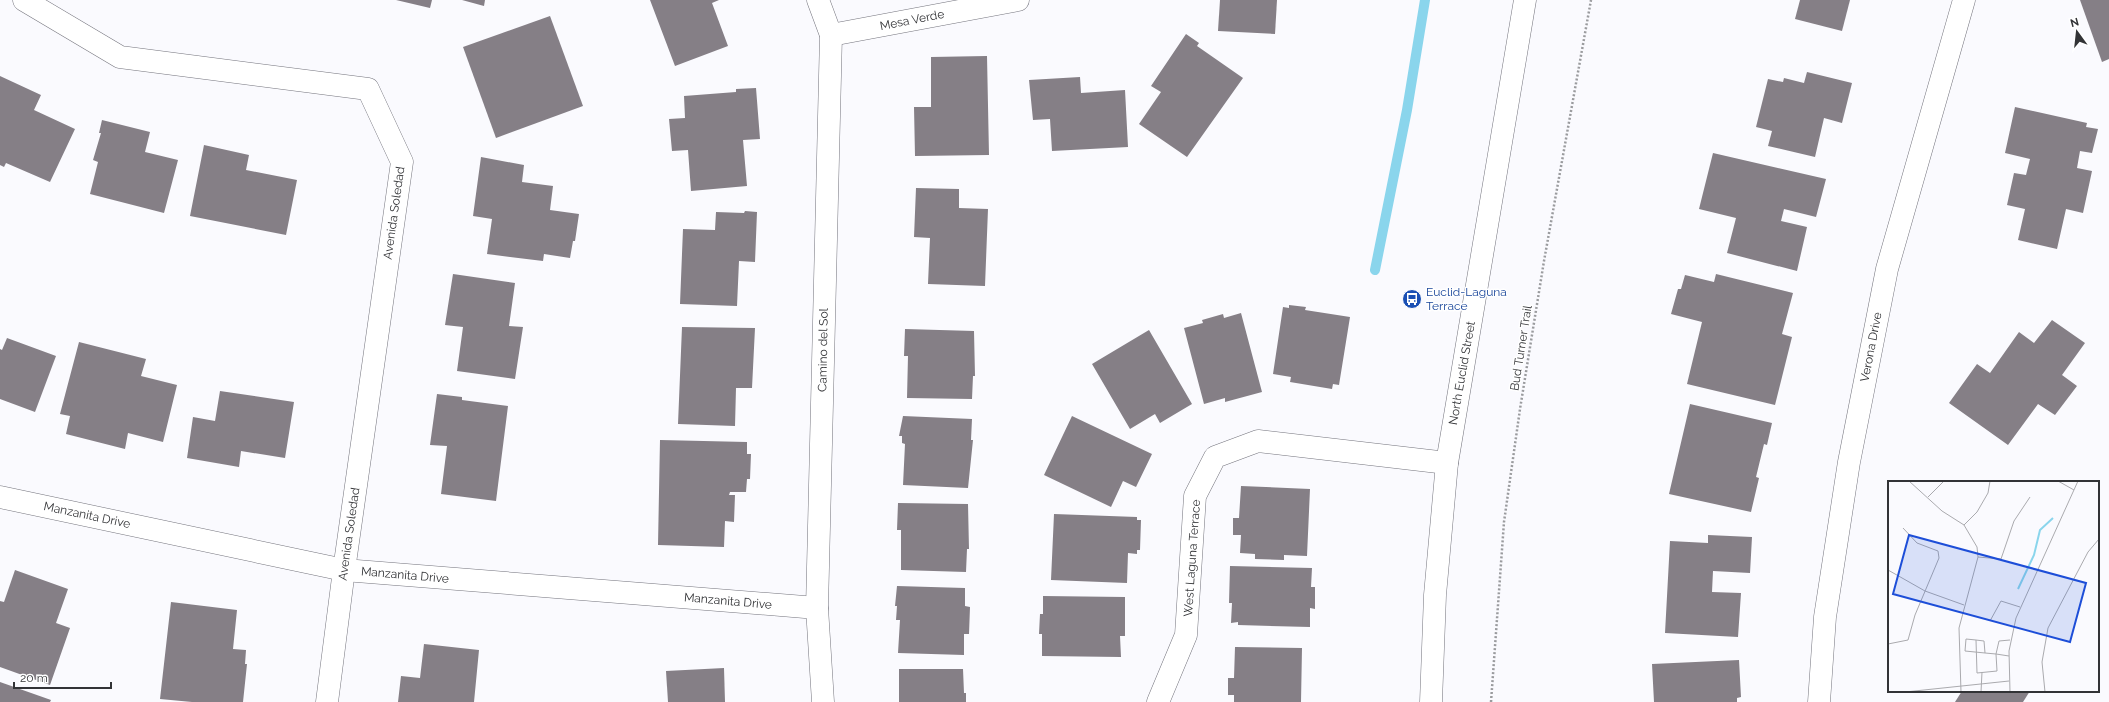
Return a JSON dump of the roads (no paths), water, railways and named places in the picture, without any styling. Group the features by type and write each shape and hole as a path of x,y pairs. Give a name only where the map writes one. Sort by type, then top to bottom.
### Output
{"street":[{"name":"Avenida Soledad","path":"24,0 120,57 368,89 402,162 344,570 327,702"},
{"name":"Camino del Sol","path":"818,0 831,35 817,608 823,702"},
{"name":"Mesa Verde","path":"831,35 1018,0"},
{"name":"North Euclid Street","path":"1431,702 1435,595 1446,463 1526,0"},
{"name":"Verona Drive","path":"1819,702 1825,617 1848,470 1887,269 1964,0"},
{"name":"West Laguna Terrace","path":"1158,702 1186,635 1195,496 1215,456 1258,441 1446,463"},
{"name":"Manzanita Drive","path":"0,497 344,570 817,608"}],"waterway":[{"path":"1375,270 1407,110 1425,0"}],"place":[{"name":"Euclid-Laguna Terrace","path":"1412,299"}]}
